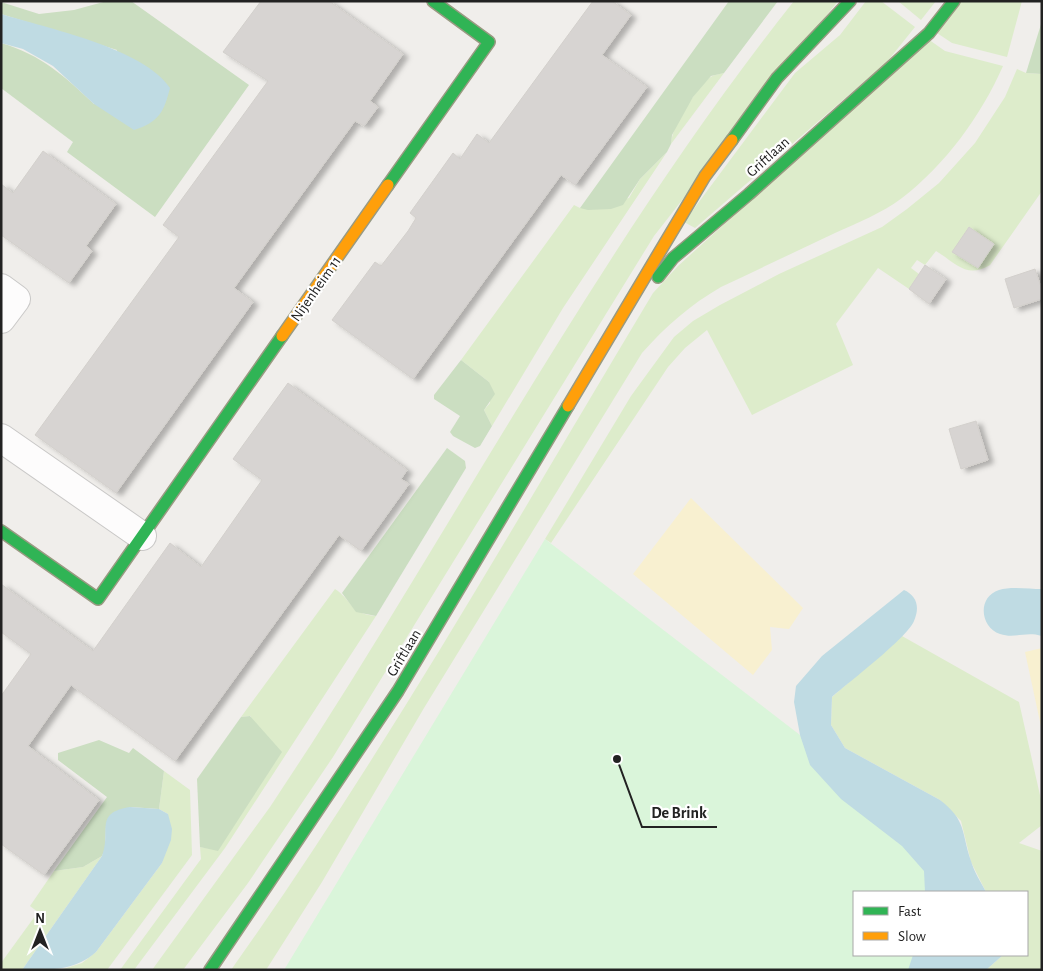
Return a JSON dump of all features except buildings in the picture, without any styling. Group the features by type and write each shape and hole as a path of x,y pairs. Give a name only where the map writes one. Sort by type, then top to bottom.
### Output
{"street":[{"name":"Nijenheim 11","path":"1,531 98,599 489,42 433,1"},
{"name":"Griftlaan","path":"210,970 398,691 705,176 777,78 850,1"},
{"name":"Griftlaan","path":"607,340 673,258 749,194 929,33 954,1"},
{"path":"1,288 16,299 1,319"},
{"path":"1,438 142,536"}],"green space":[{"path":"107,1 131,1 249,85 155,217 67,152 73,142 1,88 1,43 29,54 52,67 94,104 117,50 1,14 1,2 39,14 74,10"},
{"path":"729,1 778,1 724,73 711,76 693,97 672,135 671,144 667,152 640,179 623,205 611,209 588,210 580,208"},
{"path":"794,1 838,1 654,236 333,757 248,883 183,970 152,970 270,807 312,743 544,366 663,180 727,89"},
{"path":"866,1 881,1 915,27 886,63 695,228 684,222 795,73 840,35"},
{"path":"898,1 936,1 921,20"},
{"path":"960,1 1022,1 1007,57 952,43 934,31"},
{"path":"1042,21 1042,74 1026,73"},
{"path":"928,39 945,51 1003,66 973,121 947,155 918,185 902,198 869,217 721,287 679,317 642,353 424,708 322,882 266,970 231,970 343,805 396,721 653,293 678,266"},
{"path":"1017,69 1026,73 1042,74 1042,191 990,265 975,271 968,270 956,265 936,251 925,265 917,260 911,268 919,274 909,289 878,268 836,324 853,365 752,415 707,330 685,348 668,367 551,543 545,539 631,396 674,337 693,321 720,305 779,274 882,227 907,209 939,183 975,143 1005,97"},
{"path":"724,73 671,144 675,127 697,91 709,78"},
{"path":"667,152 563,308 492,426 484,410 490,403 489,382 461,360 574,205 580,208 629,198 640,179"},
{"path":"461,360 489,382 495,394 484,410 492,426 480,446 475,448 453,436 450,432 460,416 434,399 434,395"},
{"path":"447,448 465,461 466,468 376,616 356,612 342,593"},
{"path":"545,539 800,735 928,865 932,891 853,891 853,956 921,956 917,970 284,970"},
{"path":"335,589 356,609 367,615 376,616 225,848 134,970 120,970 201,859 200,847 218,850 251,716 241,717"},
{"path":"902,636 1019,702 1042,804 1042,825 1019,843 1042,851 1042,970 986,970 1002,956 1028,956 1028,891 986,891 971,862 961,821 940,800 845,748 831,725 832,697"},
{"path":"250,716 282,752 218,851 200,847 197,779 241,717"},
{"path":"99,740 129,753 133,748 164,771 159,809 130,807 106,826 105,849 102,856 83,867 54,871 107,797 58,760 58,753"},
{"path":"164,771 190,790 192,855 107,970 60,970 82,963 96,952 162,863 168,814 159,809"},
{"path":"102,856 22,970 1,970 1,963 38,912 30,906 54,871 83,867"}],"sand":[{"path":"691,498 803,608 789,629 770,627 772,650 753,675 633,574"},
{"path":"1042,648 1042,731 1025,652"}],"water":[{"path":"1,14 93,41 139,62 157,74 170,88 163,110 155,120 134,130 94,104 53,66 23,49 1,43"},
{"path":"1009,588 1042,589 1042,636 1030,634 1010,636 1000,634 988,625 985,619 984,605 992,594"},
{"path":"904,590 912,595 917,607 914,621 901,638 832,697 831,725 845,748 940,800 949,807 959,821 972,865 985,891 925,891 924,871 902,846 841,799 810,765 800,735 794,702 796,686 822,656"},
{"path":"130,807 159,809 168,814 172,829 171,840 162,863 96,952 79,963 70,966 42,970 22,970 102,856 105,847 106,824 111,814"},
{"path":"913,956 1002,956 986,970 908,970"}],"traffic: fast":[{"path":"388,185 489,42 433,1"},
{"path":"732,140 777,78 850,1"},
{"path":"658,277 673,258 749,194 929,33 954,1"},
{"path":"1,531 98,599 282,336"},
{"path":"210,970 398,691 568,406"}],"traffic: slow":[{"path":"568,406 705,176 732,140"},
{"path":"282,336 388,185"}],"place":[{"name":"De Brink","path":"617,759"}]}
